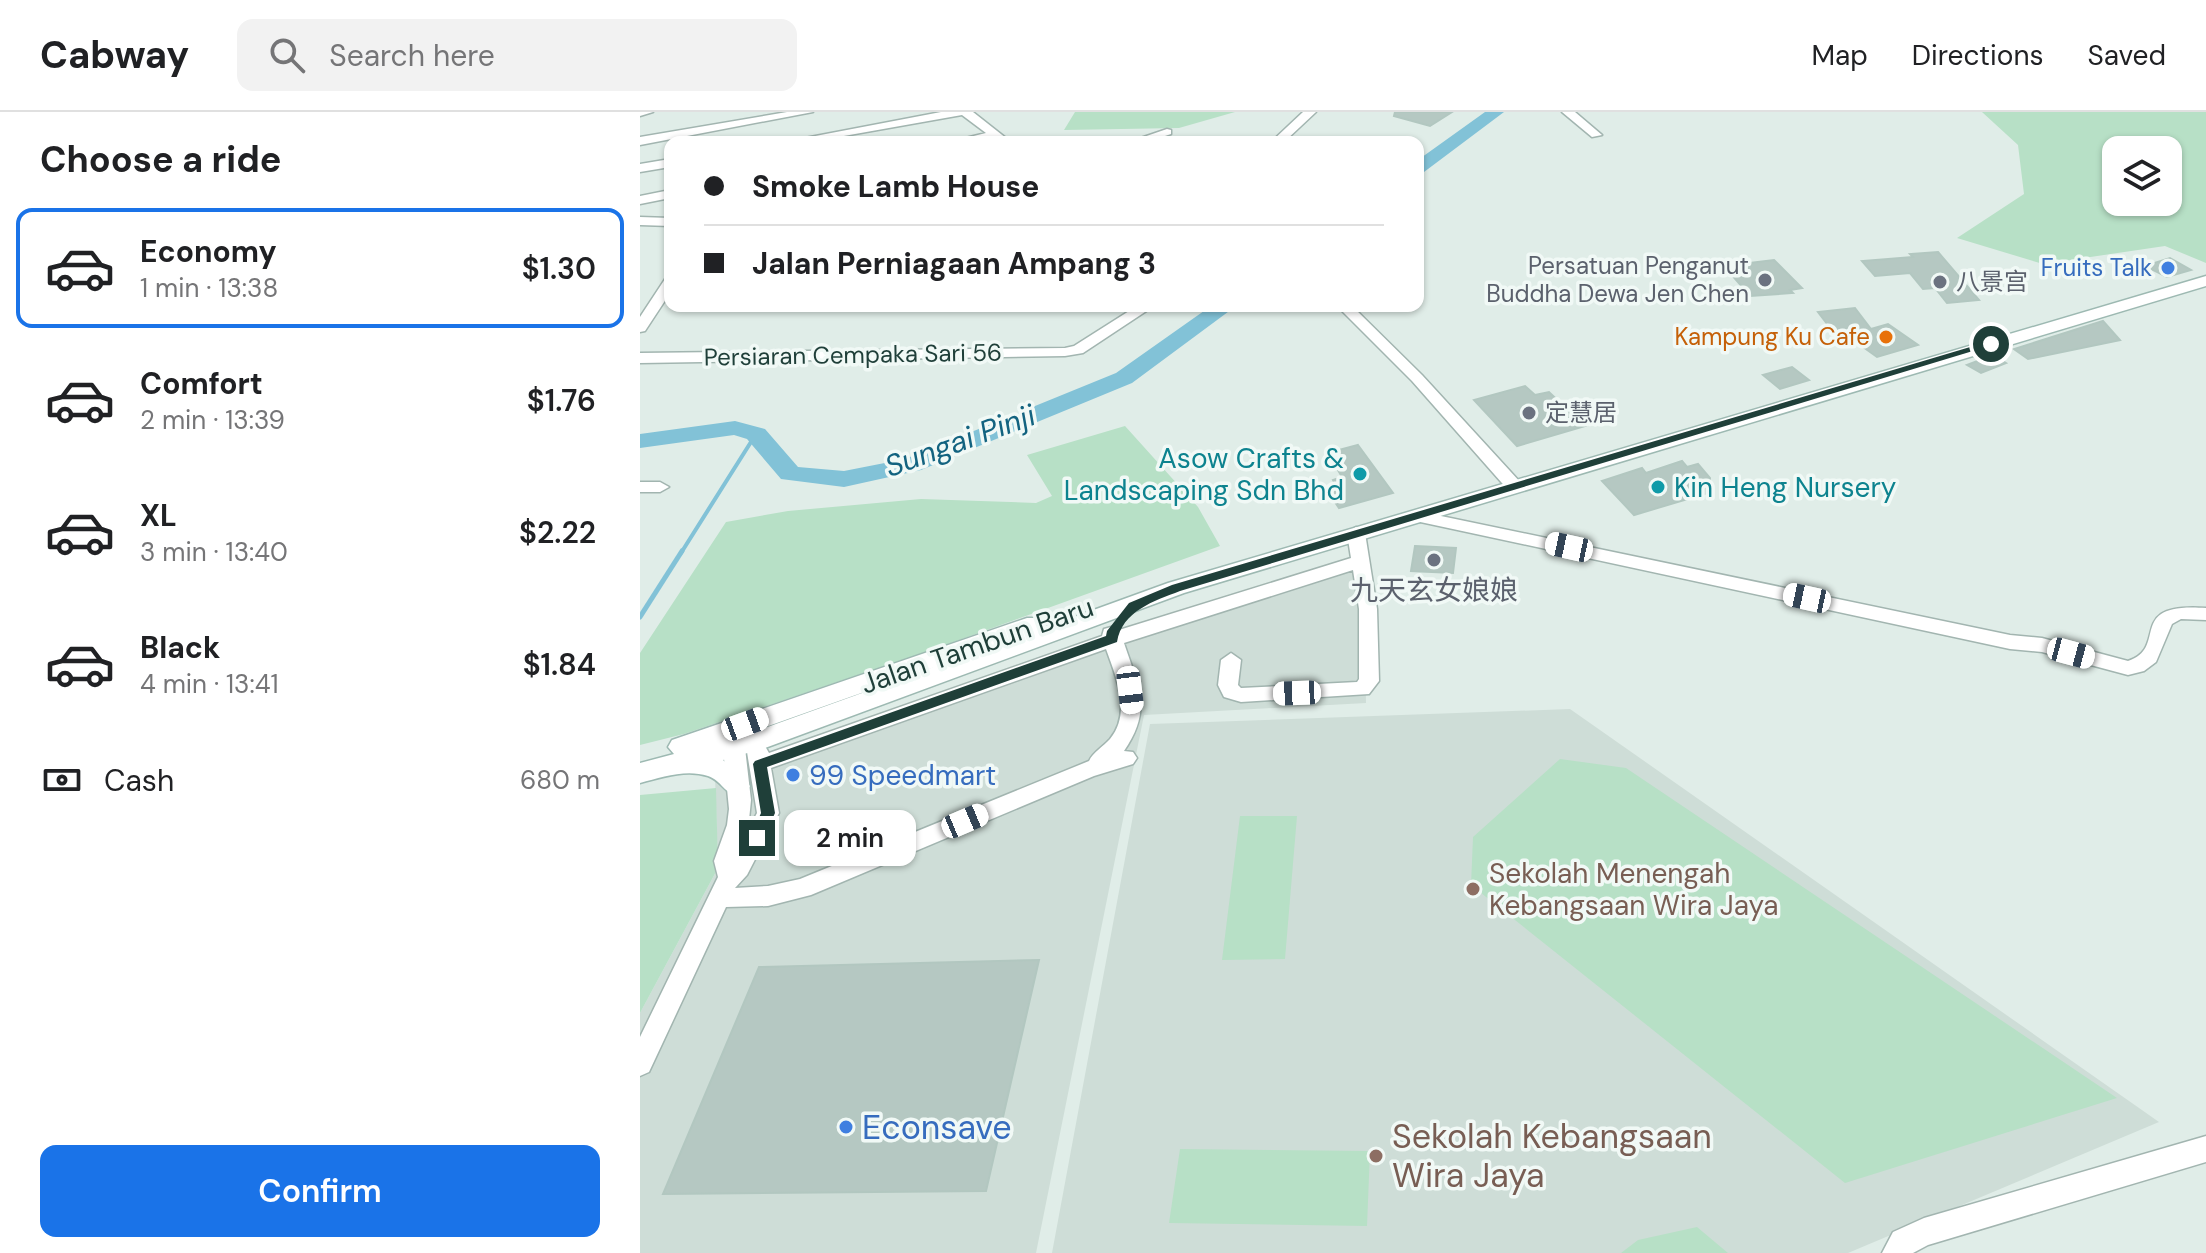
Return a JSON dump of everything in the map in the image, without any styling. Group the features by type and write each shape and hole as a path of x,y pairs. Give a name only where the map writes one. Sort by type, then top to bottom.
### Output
{"main road":[{"name":"Jalan Tambun Baru","path":"748,748 1176,588 2206,281"},
{"name":"Jalan Tambun Baru","path":"827,698 1065,613 1141,590 1176,588"},
{"path":"643,767 748,748 827,698"},
{"path":"643,767 827,698"},
{"path":"643,767 716,767 737,786"}],"street":[{"path":"640,113 647,112"},
{"path":"669,136 807,112"},
{"path":"825,136 963,112 998,136"},
{"path":"1284,136 1310,112"},
{"path":"1568,112 1596,135"},
{"path":"1154,136 1167,132"},
{"path":"640,141 664,137"},
{"path":"640,168 664,164"},
{"path":"640,200 664,195"},
{"path":"640,221 664,222"},
{"path":"640,328 662,306"},
{"name":"Persiaran Cempaka Sari 56","path":"640,358 1065,352 1078,350 1138,312"},
{"path":"1350,312 1417,378 1515,487"},
{"path":"640,487 660,487"},
{"path":"1417,516 2010,642 2042,645 2128,668 2138,667 2153,654 2164,620 2178,612 2206,614"},
{"path":"1231,660 1228,685 1231,692 1241,695 1362,689 1369,681 1368,609 1356,533"},
{"path":"748,748 1359,562"},
{"path":"1112,636 1133,605"},
{"path":"1052,633 1079,630 1112,636"},
{"path":"1087,770 1119,747 1133,716 1128,679 1112,636"},
{"path":"724,888 725,860 740,819 737,786 748,748"},
{"path":"640,1064 724,888 739,868 768,813 748,748"},
{"path":"724,888 768,896 803,888 1087,770 1126,758"},
{"path":"1896,1253 1903,1242 1924,1232 2206,1149"}],"shaded area":[{"path":"1363,558 1366,703 1144,715 1036,1253 640,1253 640,1013 718,868 715,776"},
{"name":"Sekolah Menengah Kebangsaan Wira Jaya","path":"1570,709 2159,1122 1848,1253 1052,1253 1150,724"}],"green space":[{"path":"1075,112 1235,112 1179,128 1064,130"},
{"path":"1982,112 2206,112 2206,263 2165,246 2043,264 1957,238 2024,194 2018,145"},
{"path":"1125,426 1198,507 1220,546 926,652 684,734 640,745 640,653 726,522 788,511 921,499 1036,503 1052,496 1027,455"},
{"path":"1560,759 1626,768 2117,1098 1845,1183 1471,885 1473,837"},
{"path":"716,788 718,868 640,1013 640,795"},
{"path":"1240,816 1297,816 1285,959 1222,960"},
{"path":"1180,1149 1370,1151 1367,1226 1169,1223"},
{"path":"1697,1227 1728,1253 1621,1253 1638,1240"}],"building":[{"path":"1395,112 1452,112 1430,126 1394,116"},
{"name":"八景宫","path":"1938,252 1979,300 1947,303 1935,288 1923,289 1910,273 1875,276 1862,261 1913,257 1910,254"},
{"name":"Fruits Talk","path":"2170,258 2191,270 2167,277 2145,266"},
{"name":"Persatuan Penganut Buddha Dewa Jen Chen","path":"1774,260 1802,288 1790,290 1793,293 1750,296 1724,266"},
{"name":"Kampung Ku Cafe","path":"1855,308 1871,329 1888,324 1918,345 1877,357 1842,332 1834,333 1818,312"},
{"path":"2103,321 2120,340 2028,359 2014,349"},
{"path":"1993,355 2006,363 1981,373 1967,365"},
{"path":"1792,367 1809,380 1780,389 1763,375"},
{"name":"定慧居","path":"1525,386 1535,395 1549,392 1585,426 1517,446 1474,400"},
{"name":"Asow Crafts & Landscaping Sdn Bhd","path":"1358,445 1393,493 1339,508 1327,490 1337,487 1333,480 1342,477 1328,453"},
{"name":"Kin Heng Nursery","path":"1682,461 1687,467 1698,464 1710,478 1708,493 1634,515 1602,481 1642,468 1646,473"},
{"name":"九天玄女娘娘","path":"1415,546 1456,548 1453,573 1411,571"},
{"name":"Econsave","path":"1039,960 986,1191 663,1194 759,967"}],"waterway":[{"name":"Sungai Pinji","path":"1424,164 1496,112"},
{"name":"Sungai Pinji","path":"640,441 735,428 756,434 790,474 844,479 912,465 1124,378 1217,312"},
{"path":"681,553 756,434"},
{"path":"640,617 682,551"}],"place":[{"name":"Fruits Talk","path":"2168,268"},
{"name":"Persatuan Penganut Buddha Dewa Jen Chen","path":"1765,280"},
{"name":"八景宫","path":"1940,282"},
{"name":"Kampung Ku Cafe","path":"1886,337"},
{"name":"定慧居","path":"1529,413"},
{"name":"Asow Crafts & Landscaping Sdn Bhd","path":"1360,474"},
{"name":"Kin Heng Nursery","path":"1658,487"},
{"name":"九天玄女娘娘","path":"1434,560"},
{"name":"99 Speedmart","path":"793,775"},
{"name":"Sekolah Menengah Kebangsaan Wira Jaya","path":"1473,889"},
{"name":"Econsave","path":"846,1127"},
{"name":"Sekolah Kebangsaan Wira Jaya","path":"1376,1156"}],"route":[{"path":"757,838 768,813 760,764 1113,639 1111,634 1133,605 1176,588 1356,533 1991,344"}]}
